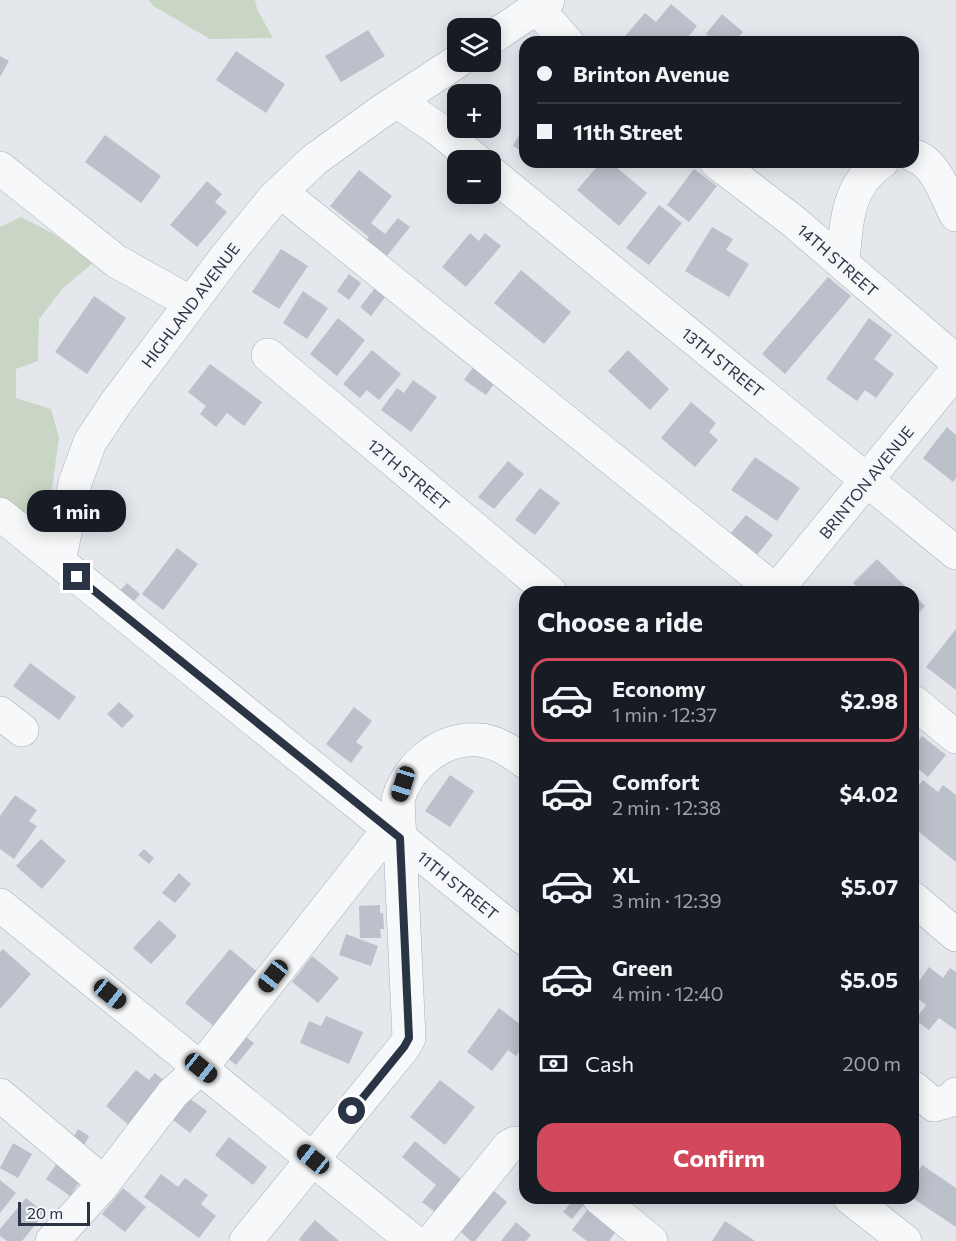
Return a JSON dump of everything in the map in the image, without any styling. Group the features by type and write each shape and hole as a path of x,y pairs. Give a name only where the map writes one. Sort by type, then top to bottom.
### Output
{"street":[{"path":"501,32 542,4 563,36"},
{"name":"HIGHLAND AVENUE","path":"59,562 75,483 90,442 116,403 238,241 280,192 314,160 447,68"},
{"path":"397,101 464,150"},
{"path":"919,158 932,168 956,215"},
{"path":"0,168 116,261 191,303"},
{"name":"14TH STREET","path":"724,168 793,221 956,361"},
{"path":"843,264 846,217 859,184 876,168"},
{"name":"13TH STREET","path":"501,181 956,553"},
{"path":"280,192 769,586"},
{"name":"12TH STREET","path":"268,355 543,586"},
{"name":"BRINTON AVENUE","path":"781,586 956,371"},
{"name":"11TH STREET","path":"0,514 519,934"},
{"path":"919,706 956,737"},
{"path":"246,1241 409,1038 395,833 398,799 403,784 411,771 427,756 445,746 464,741 480,740 497,745 519,758"},
{"path":"52,1241 104,1183 173,1093 201,1068 395,833"},
{"path":"919,903 956,935"},
{"path":"0,905 413,1241"},
{"path":"919,1092 934,1105 952,1100 956,1094"},
{"path":"0,1095 104,1183"},
{"path":"432,1241 509,1146 519,1143"},
{"path":"606,1204 651,1241"},
{"path":"858,1204 904,1241"}],"green space":[{"path":"149,0 255,0 257,9 273,38 210,39 153,6"},
{"path":"21,217 52,233 93,263 64,287 39,319 38,361 16,369 16,398 51,409 59,438 51,495 35,521 0,498 0,227"}],"building":[{"path":"671,4 697,26 689,36 625,36 645,13 656,22"},
{"path":"722,14 743,32 739,36 708,36 706,34"},
{"path":"368,30 385,56 341,82 325,56"},
{"path":"236,51 285,84 266,113 216,80"},
{"path":"0,56 9,61 0,77"},
{"path":"105,135 161,176 141,203 85,162"},
{"path":"519,135 519,150 513,146"},
{"path":"596,168 617,168 647,193 619,226 577,190"},
{"path":"694,169 717,186 689,222 667,205"},
{"path":"359,170 392,196 371,223 385,234 398,218 410,227 383,261 362,245 369,237 330,206"},
{"path":"207,181 222,194 215,202 227,212 197,247 170,225"},
{"path":"659,205 682,223 649,265 626,248"},
{"path":"712,227 733,239 726,250 749,264 729,297 685,271"},
{"path":"470,233 479,241 485,233 501,246 466,287 442,267"},
{"path":"281,249 308,266 279,309 252,292"},
{"path":"521,270 571,312 544,344 494,303"},
{"path":"349,274 361,283 349,300 337,291"},
{"path":"828,277 851,296 785,374 762,354"},
{"path":"375,288 386,296 371,316 360,307"},
{"path":"303,291 328,308 307,339 283,323"},
{"path":"94,296 126,318 87,374 55,352"},
{"path":"338,318 365,340 337,376 310,354"},
{"path":"869,318 892,335 874,359 894,374 876,398 865,390 857,401 826,379"},
{"path":"372,350 401,374 379,400 367,390 360,398 343,384"},
{"path":"628,350 669,389 650,410 608,371"},
{"path":"476,363 498,378 486,395 464,380"},
{"path":"210,364 262,402 244,426 227,413 216,427 200,414 206,406 188,392"},
{"path":"413,380 437,397 411,432 381,410 397,388 404,393"},
{"path":"691,402 716,423 709,432 718,440 695,467 661,438"},
{"path":"947,427 956,435 956,478 953,482 923,458"},
{"path":"755,457 800,488 777,521 731,490"},
{"path":"508,461 524,474 494,509 478,497"},
{"path":"540,488 560,503 535,535 515,520"},
{"path":"746,515 773,535 753,560 726,539"},
{"path":"177,548 198,564 163,610 142,594"},
{"path":"877,559 905,586 856,586 853,583"},
{"path":"127,583 140,594 129,607 116,595"},
{"path":"919,600 925,606 919,613"},
{"path":"956,629 956,690 926,667"},
{"path":"30,663 76,697 59,720 13,686"},
{"path":"119,702 134,716 122,728 107,714"},
{"path":"354,707 372,721 356,742 363,747 351,763 326,744"},
{"path":"922,736 946,755 928,777 919,769 919,740"},
{"path":"450,775 474,791 450,827 425,811"},
{"path":"923,780 938,792 943,785 956,795 956,862 919,832 919,785"},
{"path":"15,795 37,810 29,821 37,826 14,859 0,849 0,816"},
{"path":"41,839 66,861 42,889 16,866"},
{"path":"144,849 154,858 149,864 138,855"},
{"path":"179,873 191,884 175,903 162,893"},
{"path":"380,905 384,929 380,929 381,938 360,938 359,906"},
{"path":"159,920 177,936 151,964 133,948"},
{"path":"346,934 378,946 371,966 339,955"},
{"path":"3,949 31,974 0,1009 0,952"},
{"path":"230,949 260,974 215,1027 185,1003"},
{"path":"312,956 339,978 318,1003 292,982"},
{"path":"929,967 943,978 950,968 956,972 956,1030 939,1018 929,1030 919,1023 919,1015 926,1005 919,1000 919,981"},
{"path":"499,1008 519,1023 519,1052 516,1056 508,1050 492,1071 467,1052"},
{"path":"326,1016 363,1032 349,1064 300,1043 309,1021 321,1026"},
{"path":"238,1031 254,1043 236,1065 221,1053"},
{"path":"136,1070 149,1080 155,1073 172,1087 136,1131 106,1106"},
{"path":"440,1080 475,1107 445,1145 410,1117"},
{"path":"189,1098 207,1111 190,1133 173,1120"},
{"path":"78,1129 89,1136 81,1151 70,1144"},
{"path":"229,1137 267,1167 253,1185 215,1155"},
{"path":"415,1141 467,1184 440,1216 422,1202 436,1185 402,1157"},
{"path":"13,1143 32,1154 18,1178 0,1168"},
{"path":"59,1160 83,1177 70,1196 46,1179"},
{"path":"922,1165 956,1188 956,1227 919,1202 919,1170"},
{"path":"161,1174 178,1187 185,1178 208,1195 201,1204 216,1216 199,1238 144,1197"},
{"path":"0,1180 16,1193 0,1213"},
{"path":"488,1186 507,1202 475,1241 471,1241 454,1226"},
{"path":"123,1188 146,1207 125,1232 102,1214"},
{"path":"26,1198 45,1213 22,1241 7,1241 0,1236 0,1229"},
{"path":"570,1204 584,1204 572,1219 563,1212"},
{"path":"591,1205 620,1226 609,1241 587,1241 572,1230"},
{"path":"315,1220 339,1241 301,1241 299,1239"},
{"path":"725,1221 755,1241 712,1241"},
{"path":"516,1222 531,1235 526,1241 501,1241"}],"route":[{"path":"77,577 400,838 409,1038 352,1111"}]}
